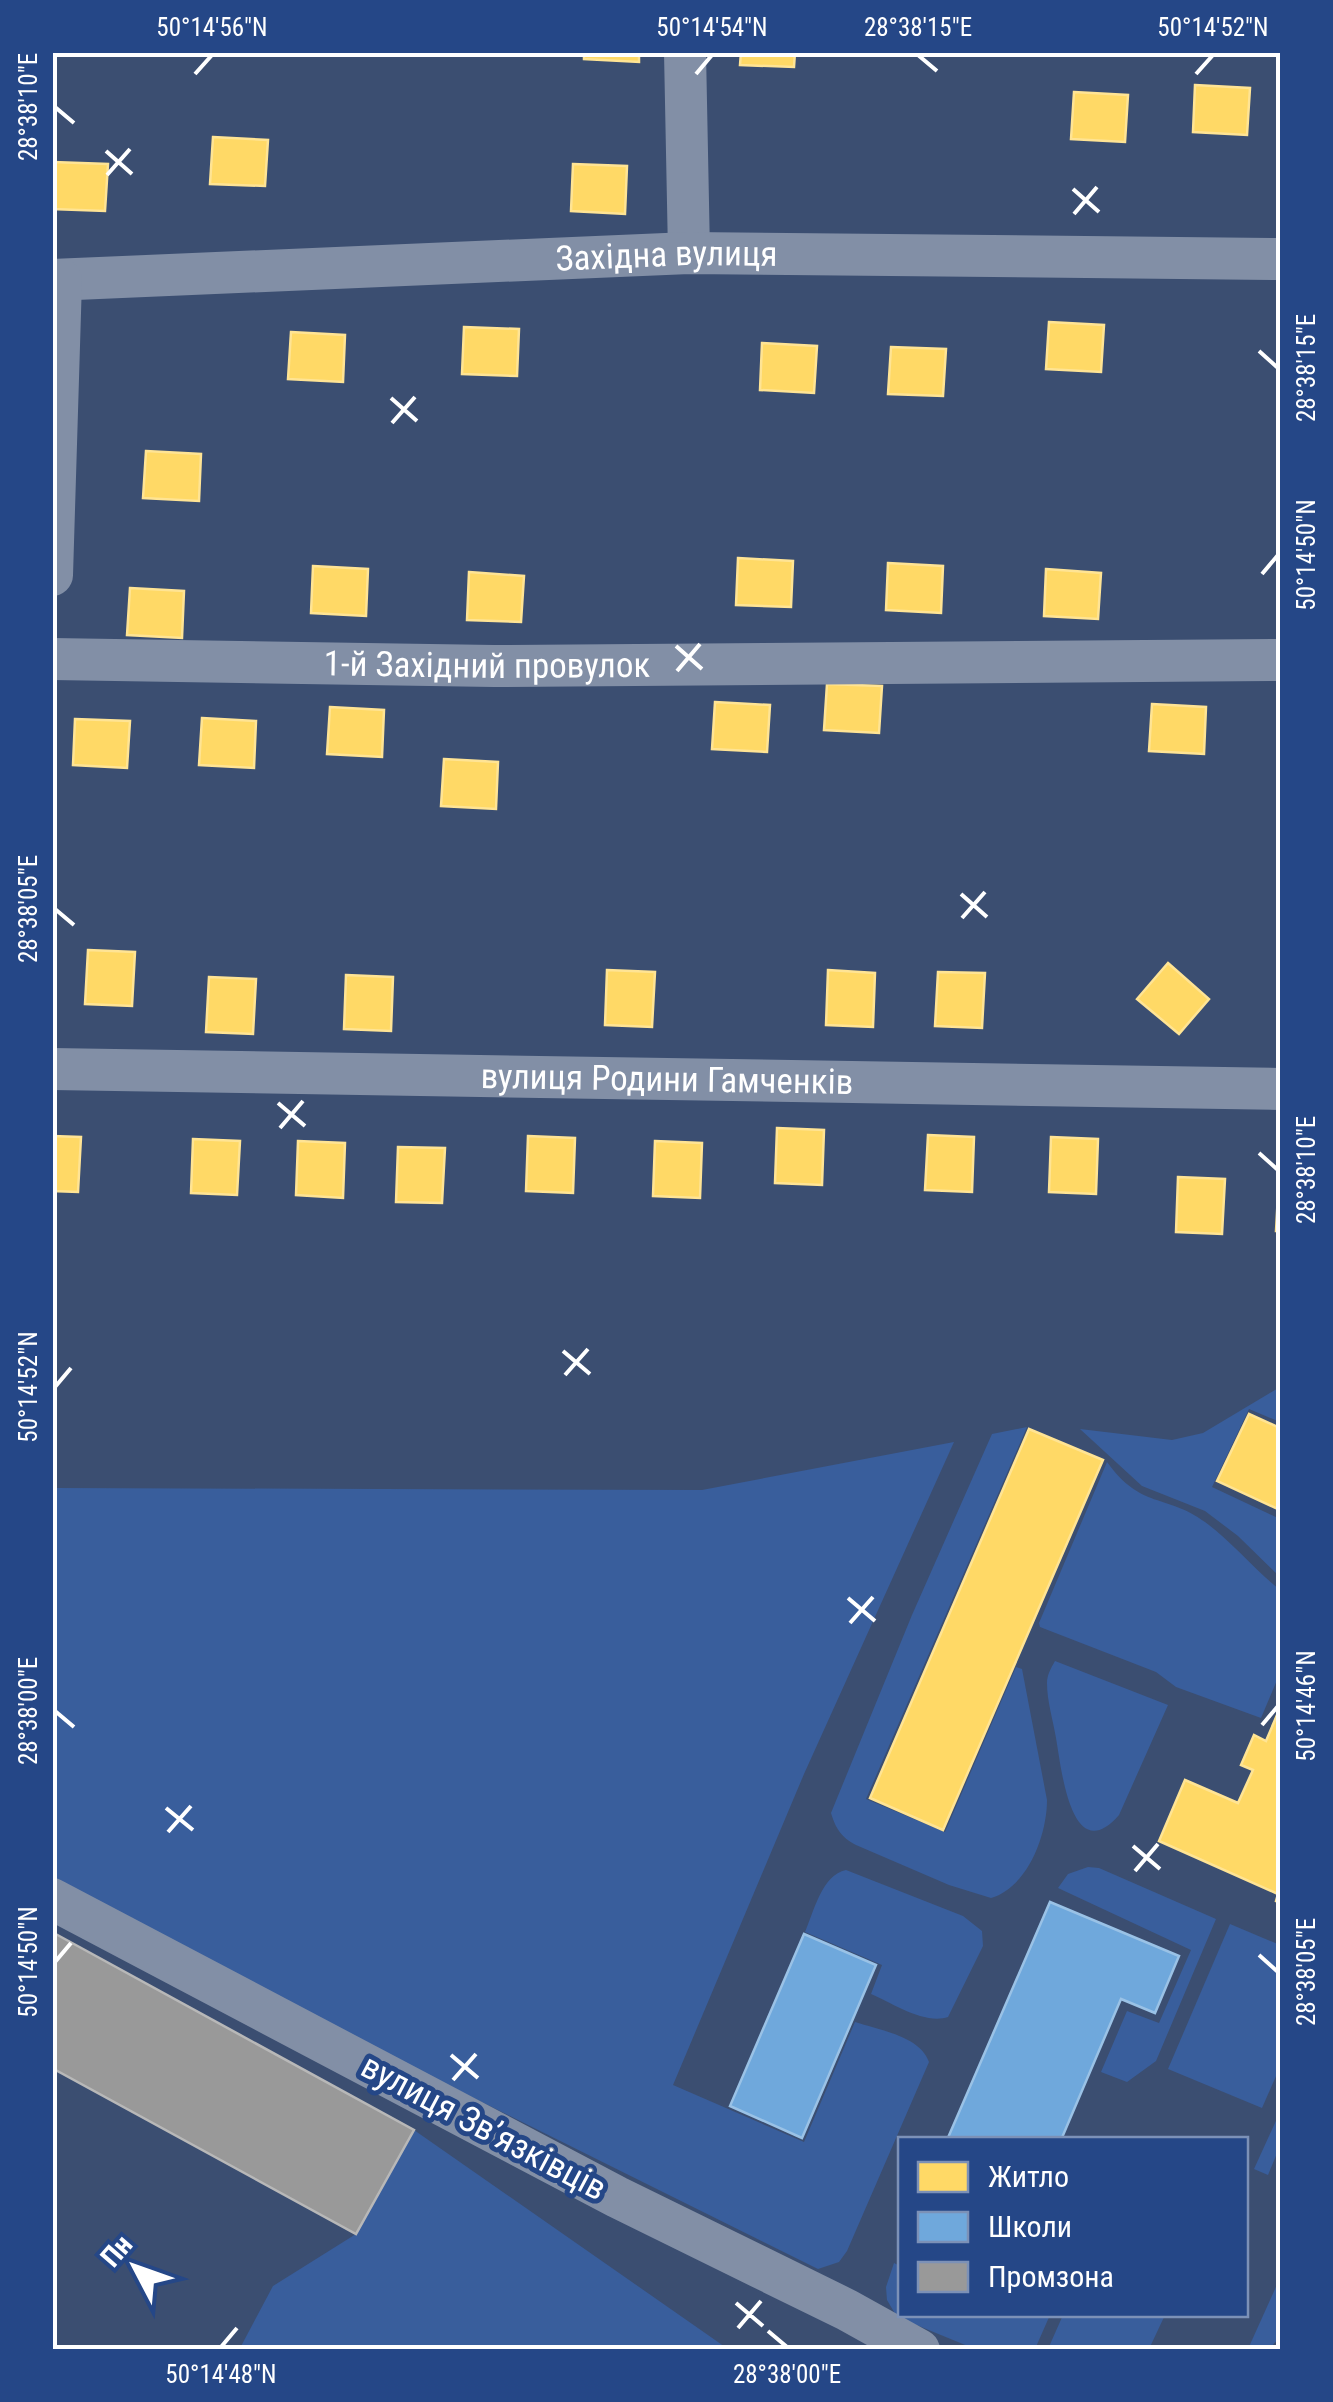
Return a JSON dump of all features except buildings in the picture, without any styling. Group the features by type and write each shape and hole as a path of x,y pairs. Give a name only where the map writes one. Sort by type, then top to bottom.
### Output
{"street":[{"path":"685,52 689,253"},
{"name":"Західна вулиця","path":"57,280 689,253 1280,259"},
{"path":"52,575 57,280"},
{"name":"1-й Західний провулок","path":"52,658 494,666 1280,660"},
{"name":"вулиця Родини Гамченків","path":"52,1069 1280,1088"},
{"name":"вулиця Звʼязківців","path":"52,1899 617,2198 847,2310 919,2350"}],"shaded area":[{"path":"1280,1387 1280,1422 1249,1409 1212,1487 1280,1519 1280,1577 1238,1536 1205,1511 1142,1486 1080,1429 1172,1440 1203,1433"},
{"path":"1027,1427 866,1799 945,1832 1016,1667 1022,1669 1047,1800 1046,1814 1039,1843 1025,1871 1004,1892 991,1898 949,1885 856,1845 840,1832 831,1813 992,1434"},
{"path":"954,1442 804,1774 673,2085 804,2142 855,2022 898,2035 924,2053 929,2062 839,2262 818,2269 53,1889 52,1488 702,1490"},
{"path":"1107,1462 1131,1488 1205,1522 1280,1590 1280,1673 1261,1718 1176,1687 1156,1672 1040,1627"},
{"path":"1055,1661 1168,1705 1119,1815 1103,1829 1090,1830 1079,1822 1065,1789 1047,1690"},
{"path":"1088,1867 1099,1868 1216,1919 1156,2061 1127,2082 1101,2072 1127,2011 1159,2023 1191,1950 1058,1888 1068,1874"},
{"path":"846,1870 963,1916 982,1931 983,1946 948,2017 919,2016 871,1994 882,1965 805,1932 825,1886"},
{"path":"1230,1924 1280,1945 1280,2067 1262,2108 1168,2069"},
{"path":"1280,2112 1280,2146 1268,2175 1254,2169"},
{"path":"414,2130 728,2349 239,2350 273,2286 356,2234"},
{"path":"894,2263 898,2265 898,2317 1049,2317 1035,2349 975,2349 897,2317 887,2300 886,2287"},
{"path":"1280,2278 1280,2337 1269,2349 1248,2349"},
{"path":"1062,2317 1164,2317 1149,2349 1048,2349"}]}
